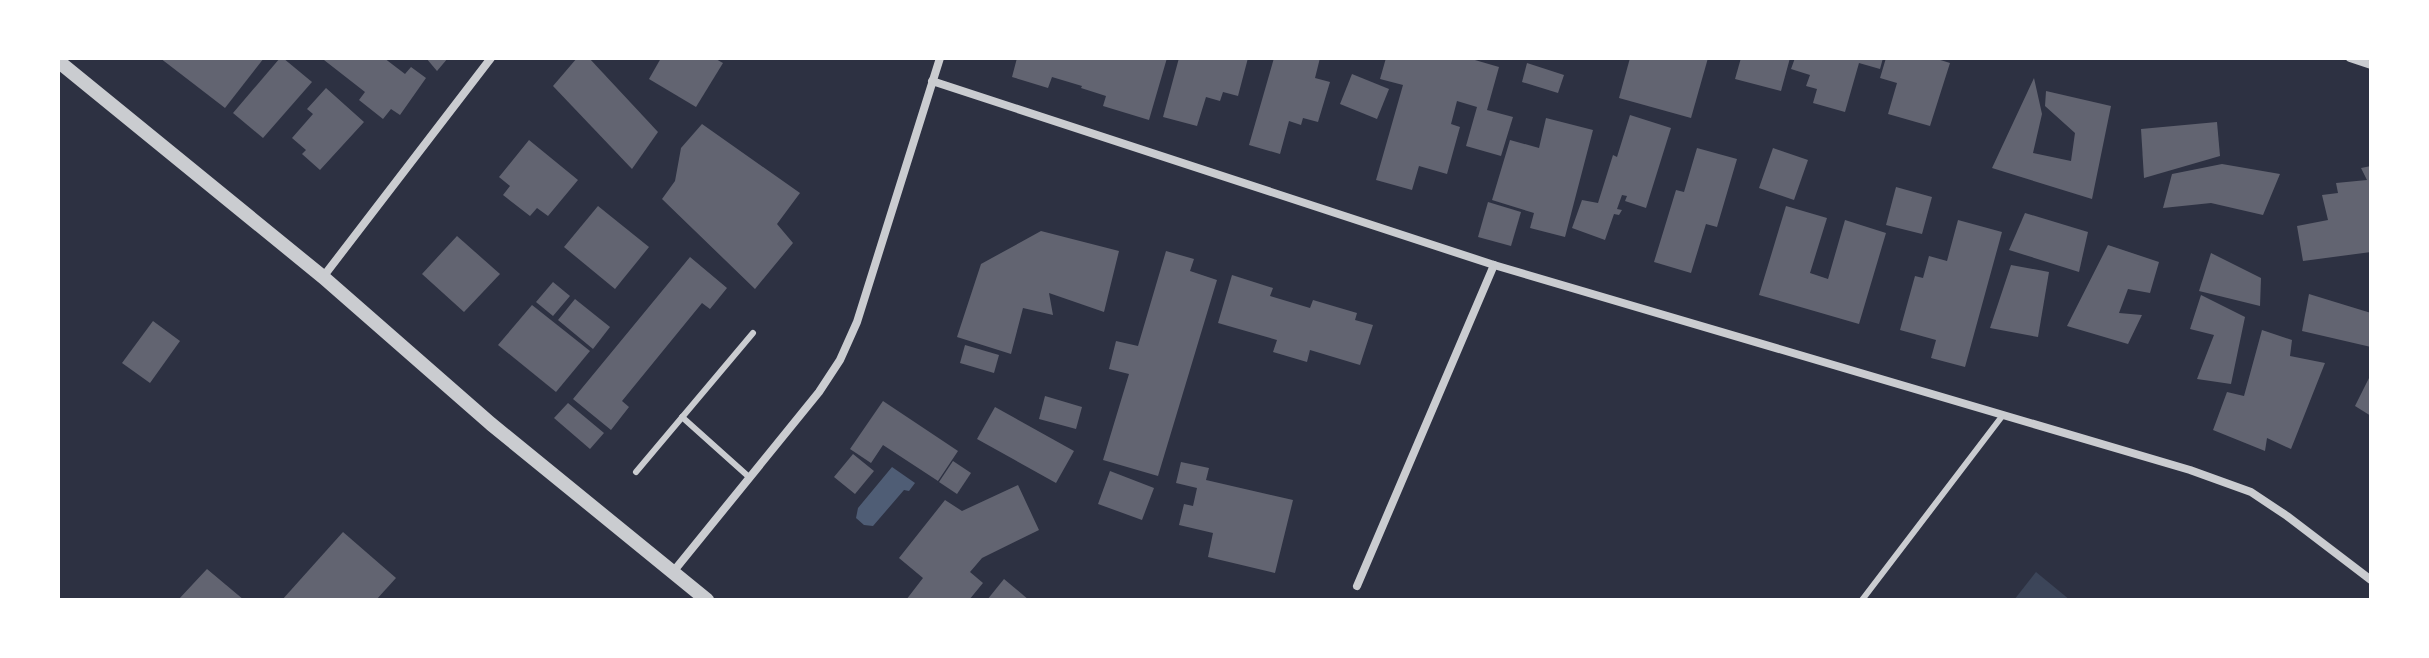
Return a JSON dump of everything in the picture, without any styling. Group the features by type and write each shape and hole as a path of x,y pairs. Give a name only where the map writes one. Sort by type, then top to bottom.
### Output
{"street":[{"path":"323,277 491,58"},
{"path":"673,572 819,392 840,360 857,322 940,58"},
{"path":"2350,58 2371,65"},
{"path":"58,61 323,277 491,424 707,600"},
{"path":"932,81 1494,265 2190,470 2251,492 2371,580"},
{"path":"1357,586 1494,265"}],"lane":[{"path":"636,472 753,333"},
{"path":"1862,600 2003,415"},
{"path":"682,417 749,477"}],"shaded area":[{"path":"892,467 915,483 909,491 904,490 873,526 864,525 856,518 858,508"},
{"path":"2036,572 2070,600 2014,600"}],"building":[{"path":"160,58 264,58 225,108"},
{"path":"280,58 312,82 263,138 233,113"},
{"path":"325,58 384,58 405,74 411,67 426,78 400,115 391,109 383,119 359,100 365,92"},
{"path":"426,58 448,58 437,71"},
{"path":"577,58 589,58 658,132 632,169 553,86"},
{"path":"661,58 714,58 723,63 696,107 649,79"},
{"path":"1017,58 1167,58 1149,120 1103,106 1106,96 1082,86 1052,77 1048,88 1012,77"},
{"path":"1179,58 1248,58 1238,96 1223,92 1220,101 1206,97 1197,126 1163,117"},
{"path":"1274,58 1320,58 1315,78 1330,82 1318,122 1303,118 1301,125 1289,121 1280,154 1249,145"},
{"path":"1386,58 1468,58 1499,67 1487,110 1513,117 1501,156 1466,146 1477,107 1457,101 1451,124 1460,127 1447,174 1419,166 1412,190 1376,180 1403,85 1380,79"},
{"path":"1630,58 1708,58 1691,118 1619,98"},
{"path":"1741,58 1790,58 1781,91 1735,79"},
{"path":"1795,58 1883,58 1880,69 1859,63 1845,112 1813,103 1817,89 1806,86 1810,75 1791,69"},
{"path":"1886,58 1934,58 1950,63 1930,126 1888,114 1897,83 1880,78"},
{"path":"1527,63 1564,75 1558,93 1522,82"},
{"path":"1352,74 1389,89 1377,119 1340,104"},
{"path":"2034,78 2042,114 2033,153 2071,161 2075,133 2045,106 2046,91 2111,106 2092,199 1992,168"},
{"path":"326,88 364,122 320,170 302,154 306,150 292,138 313,114 307,109"},
{"path":"1630,115 1671,128 1646,208 1625,201 1627,196 1622,195 1617,209 1622,210 1619,215 1614,214 1605,240 1572,228 1582,200 1598,203"},
{"path":"1546,118 1593,130 1565,237 1530,228 1534,213 1492,200 1510,140 1539,148"},
{"path":"2217,122 2220,156 2144,178 2141,129"},
{"path":"702,124 800,193 777,224 793,243 755,289 662,199 675,181 681,148"},
{"path":"529,140 578,180 548,216 537,208 530,216 503,195 510,186 499,177"},
{"path":"1697,148 1737,159 1717,227 1706,224 1691,273 1654,262 1676,190 1684,192"},
{"path":"1773,148 1808,160 1794,200 1759,188"},
{"path":"2222,164 2280,174 2263,215 2211,203 2163,208 2172,174"},
{"path":"2371,166 2371,252 2303,261 2297,226 2328,220 2322,195 2338,193 2336,183 2367,180 2361,168"},
{"path":"1896,187 1932,197 1922,234 1886,225"},
{"path":"1488,202 1521,212 1511,246 1478,237"},
{"path":"598,206 649,247 615,289 564,247"},
{"path":"1786,206 1827,218 1810,273 1828,279 1845,220 1886,233 1859,324 1759,295"},
{"path":"2025,213 2088,232 2079,272 2009,250"},
{"path":"1958,220 2002,232 1965,367 1931,358 1936,340 1900,330 1915,276 1923,278 1929,256 1947,261"},
{"path":"1041,231 1119,251 1104,312 1049,293 1053,315 1023,308 1011,354 957,337 981,264"},
{"path":"457,236 500,274 464,312 422,274"},
{"path":"2108,245 2159,262 2150,293 2128,289 2119,313 2142,315 2128,344 2067,326"},
{"path":"1166,251 1194,259 1190,271 1217,280 1158,476 1103,460 1129,374 1109,369 1116,341 1138,346"},
{"path":"2211,253 2261,278 2260,306 2199,291"},
{"path":"690,257 727,288 710,309 702,303 622,401 629,407 611,430 573,399"},
{"path":"2011,265 2049,272 2038,337 1990,328"},
{"path":"1232,275 1273,288 1270,296 1310,308 1313,300 1357,313 1355,320 1373,325 1360,365 1310,350 1307,362 1273,352 1277,340 1218,323"},
{"path":"553,282 570,296 553,316 536,302"},
{"path":"2309,294 2371,313 2371,347 2302,331"},
{"path":"2201,295 2245,317 2231,384 2197,379 2214,335 2190,329"},
{"path":"575,299 610,327 593,349 558,320"},
{"path":"532,305 590,351 556,392 498,345"},
{"path":"153,321 180,341 150,383 122,363"},
{"path":"2262,330 2292,340 2290,356 2325,363 2291,449 2267,438 2265,451 2213,430 2227,392 2244,396"},
{"path":"965,345 999,355 994,373 960,363"},
{"path":"2371,374 2371,416 2355,406"},
{"path":"1045,396 1082,407 1076,429 1039,419"},
{"path":"883,401 958,451 938,481 883,445 871,463 850,449"},
{"path":"568,403 604,433 590,449 554,418"},
{"path":"995,407 1074,451 1056,483 977,439"},
{"path":"853,454 874,471 855,494 834,477"},
{"path":"953,461 971,473 957,494 939,482"},
{"path":"1181,462 1209,468 1206,480 1293,500 1275,573 1208,557 1213,533 1179,525 1184,504 1193,506 1197,488 1176,483"},
{"path":"1110,471 1154,488 1142,520 1098,504"},
{"path":"1018,485 1039,530 982,558 970,572 983,583 969,600 906,600 923,578 899,558 945,500 962,511"},
{"path":"343,532 396,578 376,600 282,600"},
{"path":"207,569 244,600 178,600"},
{"path":"1004,579 1029,600 987,600"}]}
